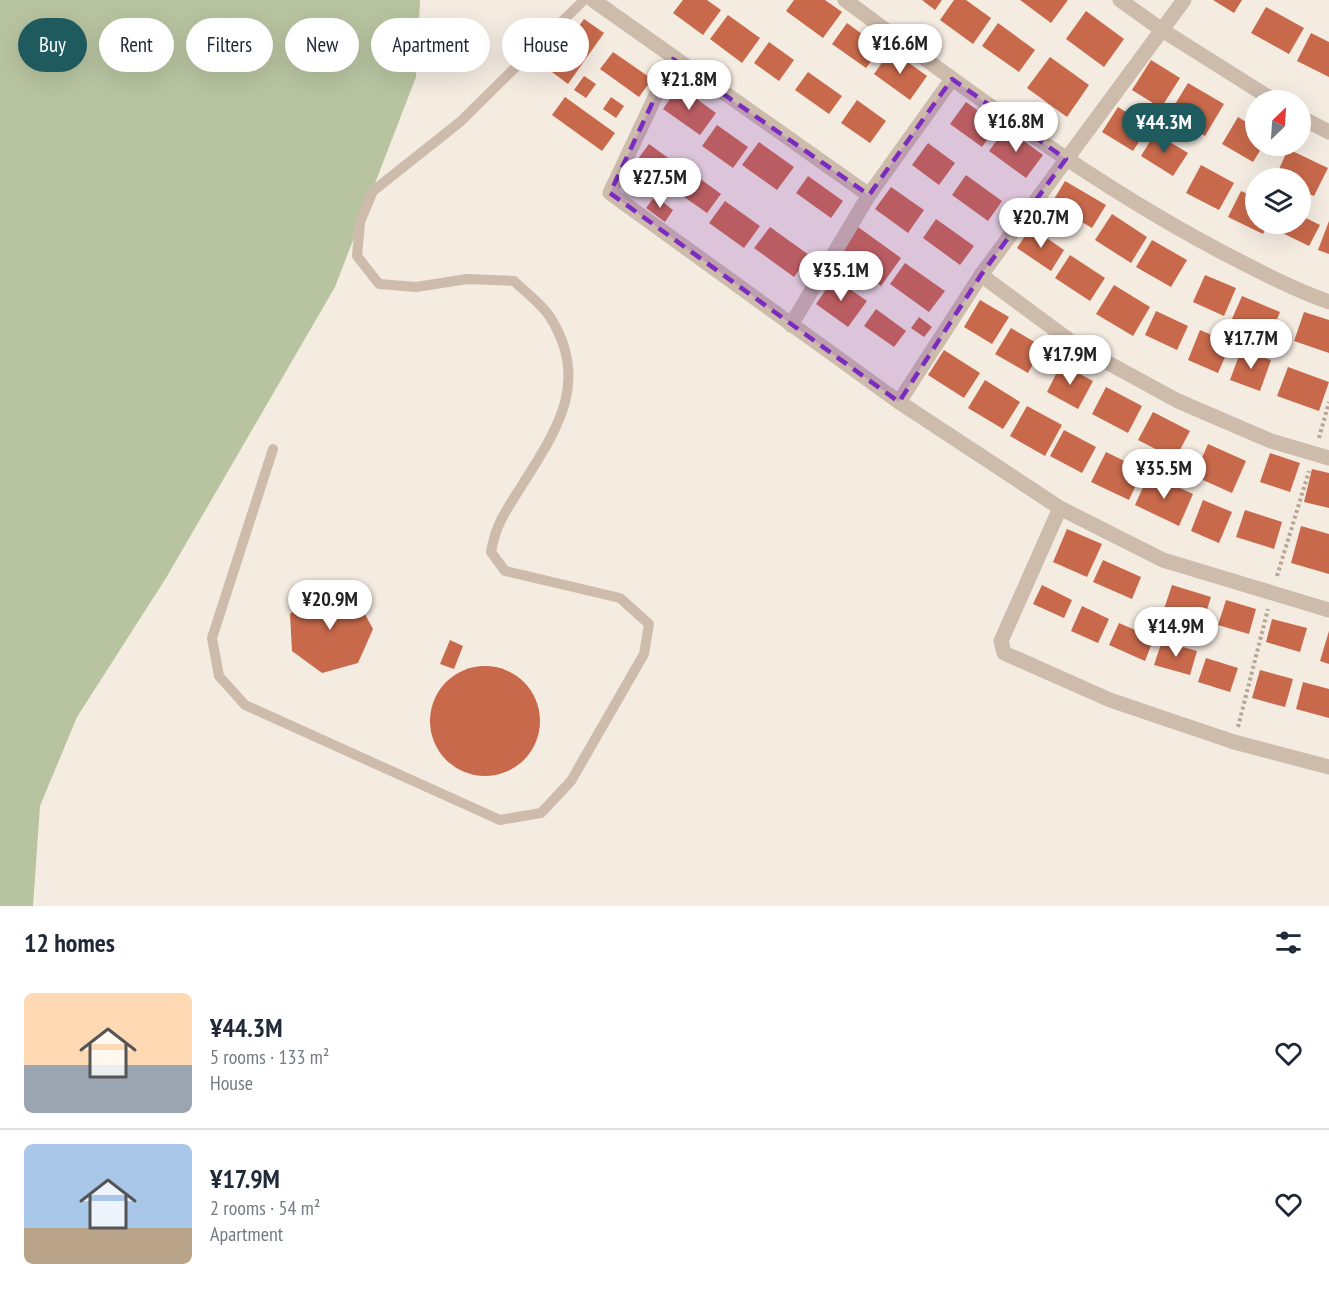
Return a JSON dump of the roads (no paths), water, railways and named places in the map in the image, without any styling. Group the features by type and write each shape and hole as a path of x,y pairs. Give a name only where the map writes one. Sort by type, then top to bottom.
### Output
{"street":[{"path":"593,0 673,59 869,195"},
{"path":"845,0 1066,159 1176,227 1292,288 1329,302"},
{"path":"1120,0 1162,30 1257,90"},
{"path":"899,402 981,275 1184,0"},
{"path":"673,59 610,193 899,402 1060,508 1163,560 1329,610"},
{"path":"791,325 869,195 952,79"},
{"path":"1311,123 1329,132"},
{"path":"981,275 1077,346 1178,401 1271,441 1321,457"},
{"path":"1060,508 1001,641 1004,653 1110,700 1234,742 1329,767"}],"lane":[{"path":"273,449 212,638 219,676 245,705 500,820 541,813 571,781 639,664 644,654 649,624 620,598 505,571 491,552 495,528 557,430 568,394 566,356 549,316 514,281 467,279 416,287 380,284 357,256 360,222 373,190 460,122 584,0"}]}
